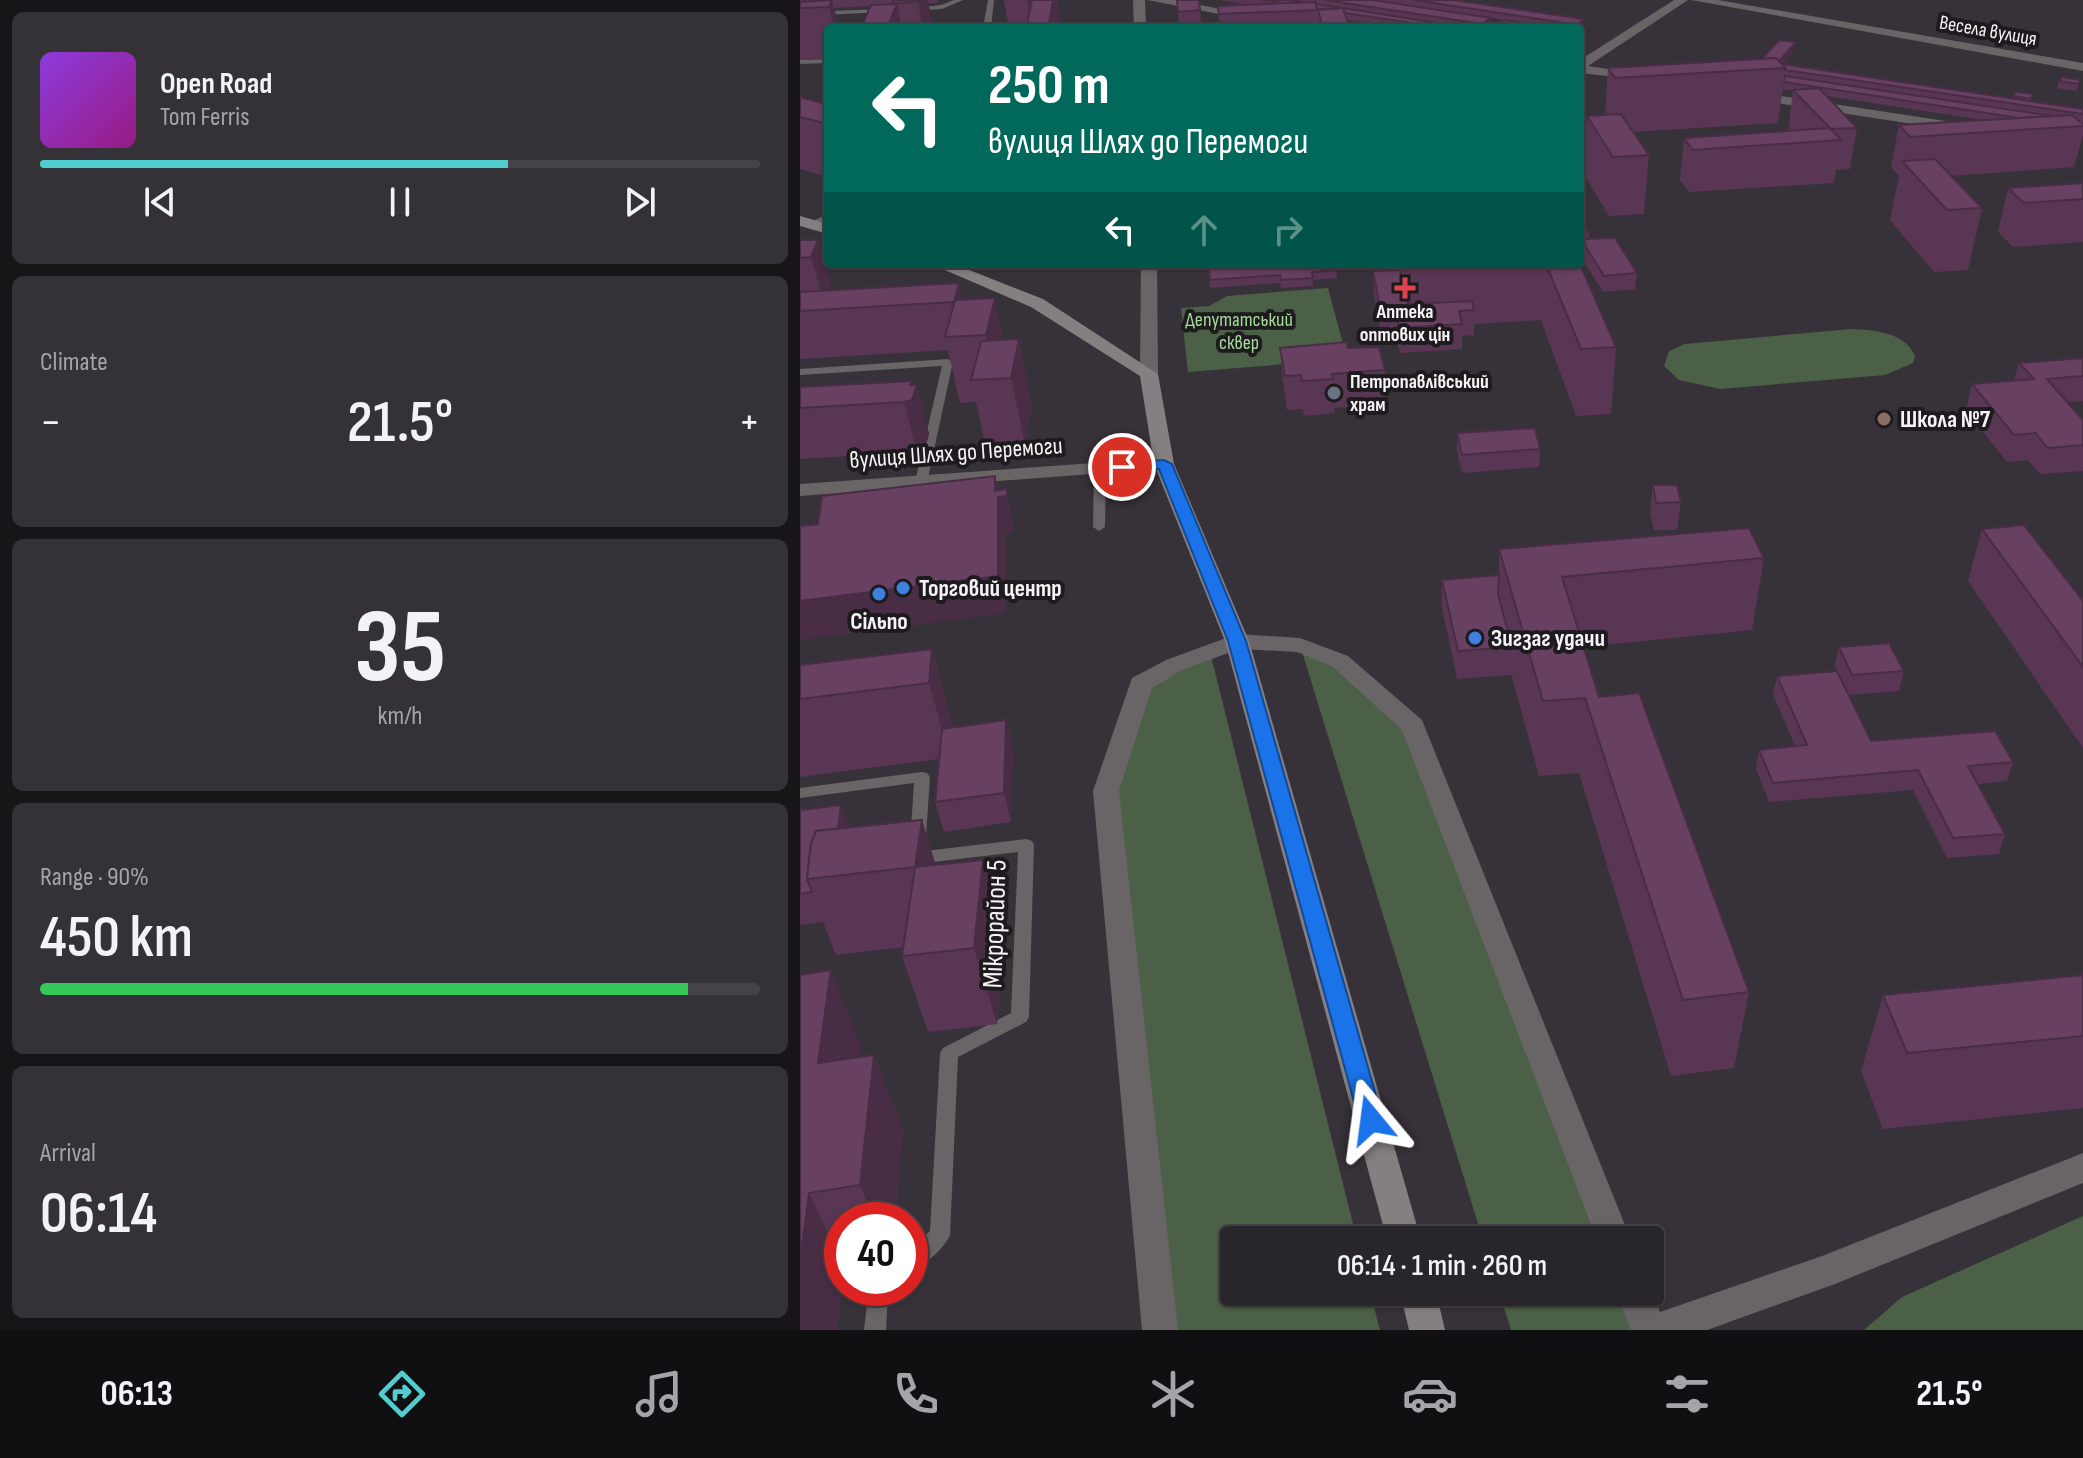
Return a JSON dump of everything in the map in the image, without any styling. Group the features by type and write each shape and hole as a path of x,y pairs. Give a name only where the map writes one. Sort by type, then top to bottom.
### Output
{"street":[{"path":"1139,0 1140,24"},
{"path":"1153,0 1269,19"},
{"path":"1584,65 1682,0"},
{"name":"Весела вулиця","path":"1697,0 2083,67"},
{"path":"1584,69 1652,80"},
{"path":"1736,93 1973,129"},
{"path":"949,268 1037,303 1149,374"},
{"path":"1149,268 1149,374 1164,464 1237,641 1400,1226"},
{"name":"вулиця Шлях до Перемоги","path":"800,490 1164,464"},
{"path":"1160,1330 1106,791 1141,684 1174,665 1237,641 1300,645 1340,661 1413,726 1609,1226"},
{"path":"1658,1330 1823,1272 2083,1168"},
{"path":"1421,1306 1427,1330"},
{"path":"1640,1306 1649,1330"}],"lane":[{"path":"800,14 942,7 960,0"},
{"path":"988,24 991,0"},
{"path":"800,62 824,61"},
{"path":"800,372 948,362 921,482"},
{"path":"1099,527 1100,469"},
{"name":"Мікрорайон 5","path":"800,793 922,777 917,858 1026,845 1020,1017 949,1053 940,1235 928,1246"},
{"path":"875,1330 877,1306"}],"green space":[{"name":"Депутатський сквер","path":"1328,288 1347,359 1188,372 1181,308 1209,306 1227,296"},
{"path":"1851,329 1896,337 1910,348 1915,356 1913,363 1885,375 1720,389 1679,380 1664,366 1669,351 1685,344"},
{"path":"1300,645 1340,661 1413,726 1609,1226 1479,1226"},
{"path":"1210,652 1354,1226 1220,1226 1220,1306 1374,1306 1380,1330 1160,1330 1106,791 1141,684"},
{"path":"2083,1216 2083,1330 1864,1330 1902,1297"},
{"path":"1503,1306 1640,1306 1649,1330 1511,1330"}],"building":[{"path":"832,0 829,7 800,8 800,2"},
{"path":"894,0 918,0 892,3"},
{"path":"1032,0 1053,0 1049,24 1027,24"},
{"path":"1177,0 1199,0 1200,10 1178,12"},
{"path":"1261,0 1289,0 1303,2 1282,3"},
{"path":"1325,0 1373,0 1491,18 1482,24"},
{"path":"1414,0 1453,0 1584,19 1579,24"},
{"path":"1315,2 1318,10 1219,14 1218,6"},
{"path":"897,4 889,24 863,24 871,5"},
{"path":"1316,4 1342,8 1317,9"},
{"path":"1343,8 1349,24 1322,24 1318,10"},
{"path":"1343,8 1444,24 1418,24 1345,13"},
{"path":"1504,20 1530,24 1499,24"},
{"path":"1779,40 1796,42 1779,61 1776,58 1762,59"},
{"path":"1776,58 1786,68 1615,78 1608,68"},
{"path":"1782,64 2083,109 2083,114 1785,70"},
{"path":"1785,76 2053,116 2019,118 1784,82"},
{"path":"2062,77 2081,80 2078,84 2059,81"},
{"path":"1819,88 1857,128 1831,129 1793,90"},
{"path":"2015,92 2033,94 2031,99 2013,96"},
{"path":"800,97 824,104 824,123 800,117"},
{"path":"1621,114 1649,155 1613,157 1587,116"},
{"path":"2072,115 2083,126 1910,137 1899,125"},
{"path":"1830,128 1841,140 1693,150 1684,138"},
{"path":"1935,159 1982,208 1947,210 1902,161"},
{"path":"2083,183 2083,199 2024,203 2008,188"},
{"path":"1615,238 1637,273 1604,276 1584,239"},
{"path":"800,240 818,240 811,257 800,258"},
{"path":"1208,268 1337,270 1312,272 1313,278 1281,280 1280,275 1210,280"},
{"path":"1548,268 1582,268 1616,347 1581,349"},
{"path":"1400,270 1408,304 1472,301 1474,310 1459,311 1462,324 1399,328 1397,316 1382,317 1373,271"},
{"path":"959,283 954,302 800,311 800,292"},
{"path":"995,298 986,335 945,337 955,300"},
{"path":"1019,339 1011,378 971,380 981,341"},
{"path":"1347,342 1348,348 1379,347 1385,370 1332,374 1333,379 1302,381 1301,375 1285,376 1280,348"},
{"path":"2083,358 2083,376 2047,379 2083,420 2083,445 2047,448 2036,433 2014,435 1972,384 2034,379 2019,363"},
{"path":"912,381 910,385 917,385 912,400 904,402 800,408 800,387"},
{"path":"1535,428 1540,449 1462,455 1457,433"},
{"path":"995,476 995,491 1007,489 1007,496 998,497 998,576 800,601 800,526 818,524 822,496"},
{"path":"1653,485 1677,485 1681,502 1656,503"},
{"path":"2024,525 2083,601 2083,667 1982,529"},
{"path":"1749,528 1764,558 1562,577 1599,697 1639,693 1749,992 1683,1000 1585,698 1543,701 1499,549"},
{"path":"1499,575 1498,594 1512,647 1458,651 1442,580"},
{"path":"1889,643 1904,671 1852,675 1839,647"},
{"path":"932,649 929,683 800,699 800,665"},
{"path":"1837,671 1871,741 1995,731 2013,762 1968,766 2005,834 1953,838 1918,770 1773,783 1759,750 1807,745 1777,676"},
{"path":"1006,720 1004,793 935,802 942,729"},
{"path":"841,805 838,829 816,831 811,844 807,879 812,892 800,894 800,810"},
{"path":"922,820 915,867 807,879 811,844 816,831"},
{"path":"983,860 974,948 902,956 915,867"},
{"path":"831,970 818,1063 874,1055 860,1185 809,1193 800,1262 800,975"},
{"path":"2083,975 2083,1036 1907,1053 1883,995"}],"place":[{"name":"Аптека оптових цін","path":"1405,288"},
{"name":"Петропавлівський храм","path":"1334,393"},
{"name":"Школа №7","path":"1884,419"},
{"name":"Торговий центр","path":"903,588"},
{"name":"Сільпо","path":"879,594"},
{"name":"Зигзаг удачи","path":"1475,638"}],"route":[{"path":"1122,467 1164,464 1237,641 1371,1120"}]}
